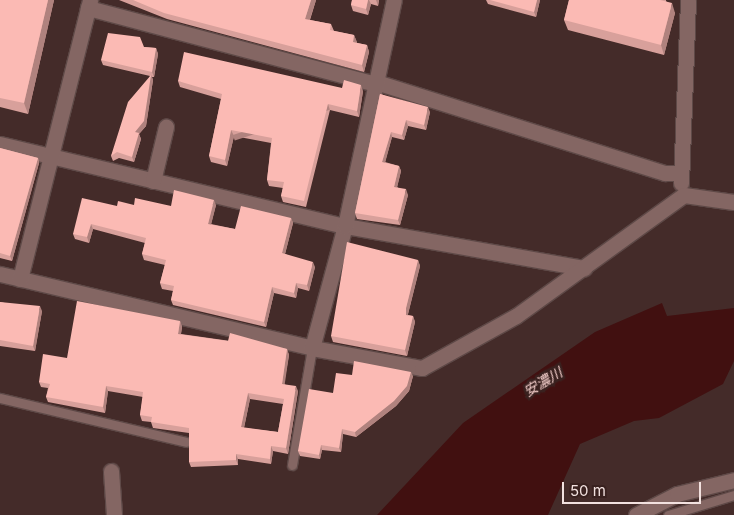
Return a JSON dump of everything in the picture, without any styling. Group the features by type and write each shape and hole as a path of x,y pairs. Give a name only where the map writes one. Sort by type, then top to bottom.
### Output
{"street":[{"path":"312,348 345,226 394,0"},
{"path":"684,194 679,173 688,0"},
{"path":"20,279 89,4 376,83 666,173 679,173"},
{"path":"153,181 166,127"},
{"path":"0,144 345,226 584,268"},
{"path":"0,274 312,348 422,368 516,316 684,194 734,202"},
{"path":"111,471 114,515"},
{"path":"636,515 676,494 734,480"}],"lane":[{"path":"292,465 312,348"},
{"path":"0,398 186,442"},
{"path":"668,515 734,495"}],"water":[{"name":"安濃川","path":"662,303 667,316 734,308 734,361 723,384 659,418 634,421 580,444 548,515 377,515 463,423 595,332"}],"building":[{"path":"0,0 48,0 24,103 0,98"},
{"path":"133,0 311,0 305,19 331,24 330,30 354,35 353,42 367,45 362,65 164,13"},
{"path":"352,0 368,0 366,9 351,5"},
{"path":"490,0 537,0 534,12"},
{"path":"569,0 660,0 672,3 661,45 564,20"},
{"path":"108,33 140,37 144,47 156,48 152,72 101,60"},
{"path":"184,52 342,88 344,80 361,85 357,111 328,104 304,201 281,196 284,182 267,180 272,138 231,130 225,160 209,156 222,94 178,81"},
{"path":"151,75 144,121 135,132 139,133 132,157 117,152 111,156 128,102"},
{"path":"380,94 428,107 424,125 406,120 402,135 391,132 382,162 399,166 394,187 406,189 398,220 355,213"},
{"path":"0,148 38,158 10,256 0,253"},
{"path":"174,190 214,200 208,224 235,229 241,206 291,218 282,253 313,262 307,285 296,283 294,293 272,287 264,322 171,300 174,286 160,283 166,260 142,254 146,238 91,224 87,237 73,234 82,198 117,206 118,201 134,205 135,198 171,206"},
{"path":"347,242 418,260 406,308 406,315 413,316 405,350 331,336"},
{"path":"77,301 180,321 178,334 228,341 230,333 287,349 282,384 296,386 286,448 271,446 270,459 236,454 236,460 189,462 189,428 151,422 152,417 140,415 143,392 106,386 103,407 46,397 50,384 39,382 43,354 67,358","holes":["248,393 284,399 278,432 241,427"]},
{"path":"0,302 40,306 33,346 0,340"},
{"path":"354,361 411,372 407,386 394,401 355,432 342,429 339,448 321,445 319,455 298,451 309,389 333,393 336,373 352,375"}]}
